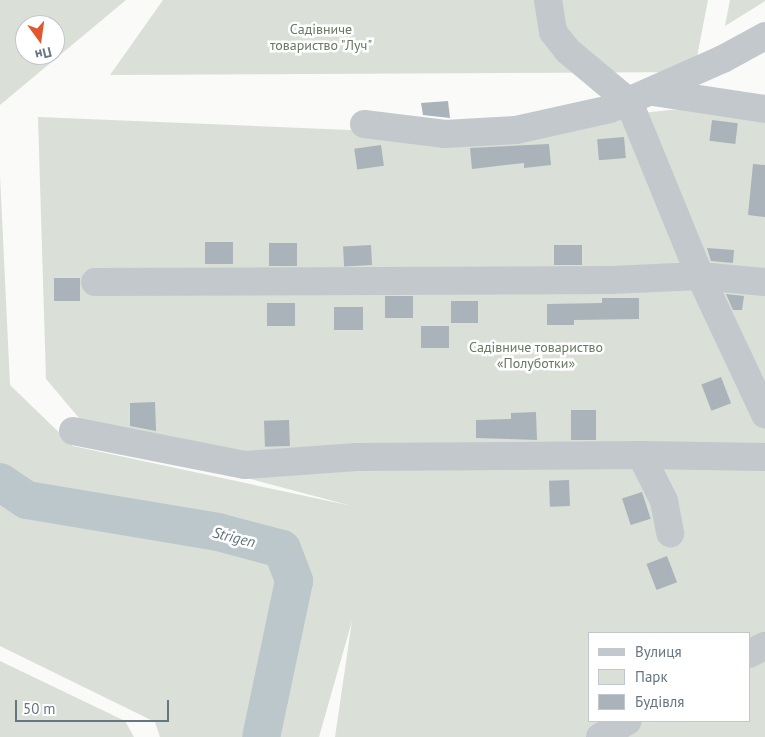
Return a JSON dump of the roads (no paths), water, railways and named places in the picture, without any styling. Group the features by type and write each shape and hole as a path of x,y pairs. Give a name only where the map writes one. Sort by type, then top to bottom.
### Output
{"street":[{"path":"548,0 553,32 563,44 641,97 765,109"},
{"path":"364,124 445,134 516,130 641,97 765,36"},
{"path":"641,97 700,276 765,414"},
{"path":"95,282 611,280 700,276 765,282"},
{"path":"73,431 245,465 356,457 641,454 765,457"},
{"path":"641,454 664,501 670,533"},
{"path":"750,654 765,646"},
{"path":"600,737 626,722"}],"waterway":[{"name":"Strigen","path":"0,482 27,500 218,532 282,549 294,581 261,737"}],"park label":[{"name":"Садівниче товариство \"Луч\"","path":"321,38"},
{"name":"Садівниче товариство «Полуботки»","path":"536,356"}]}
